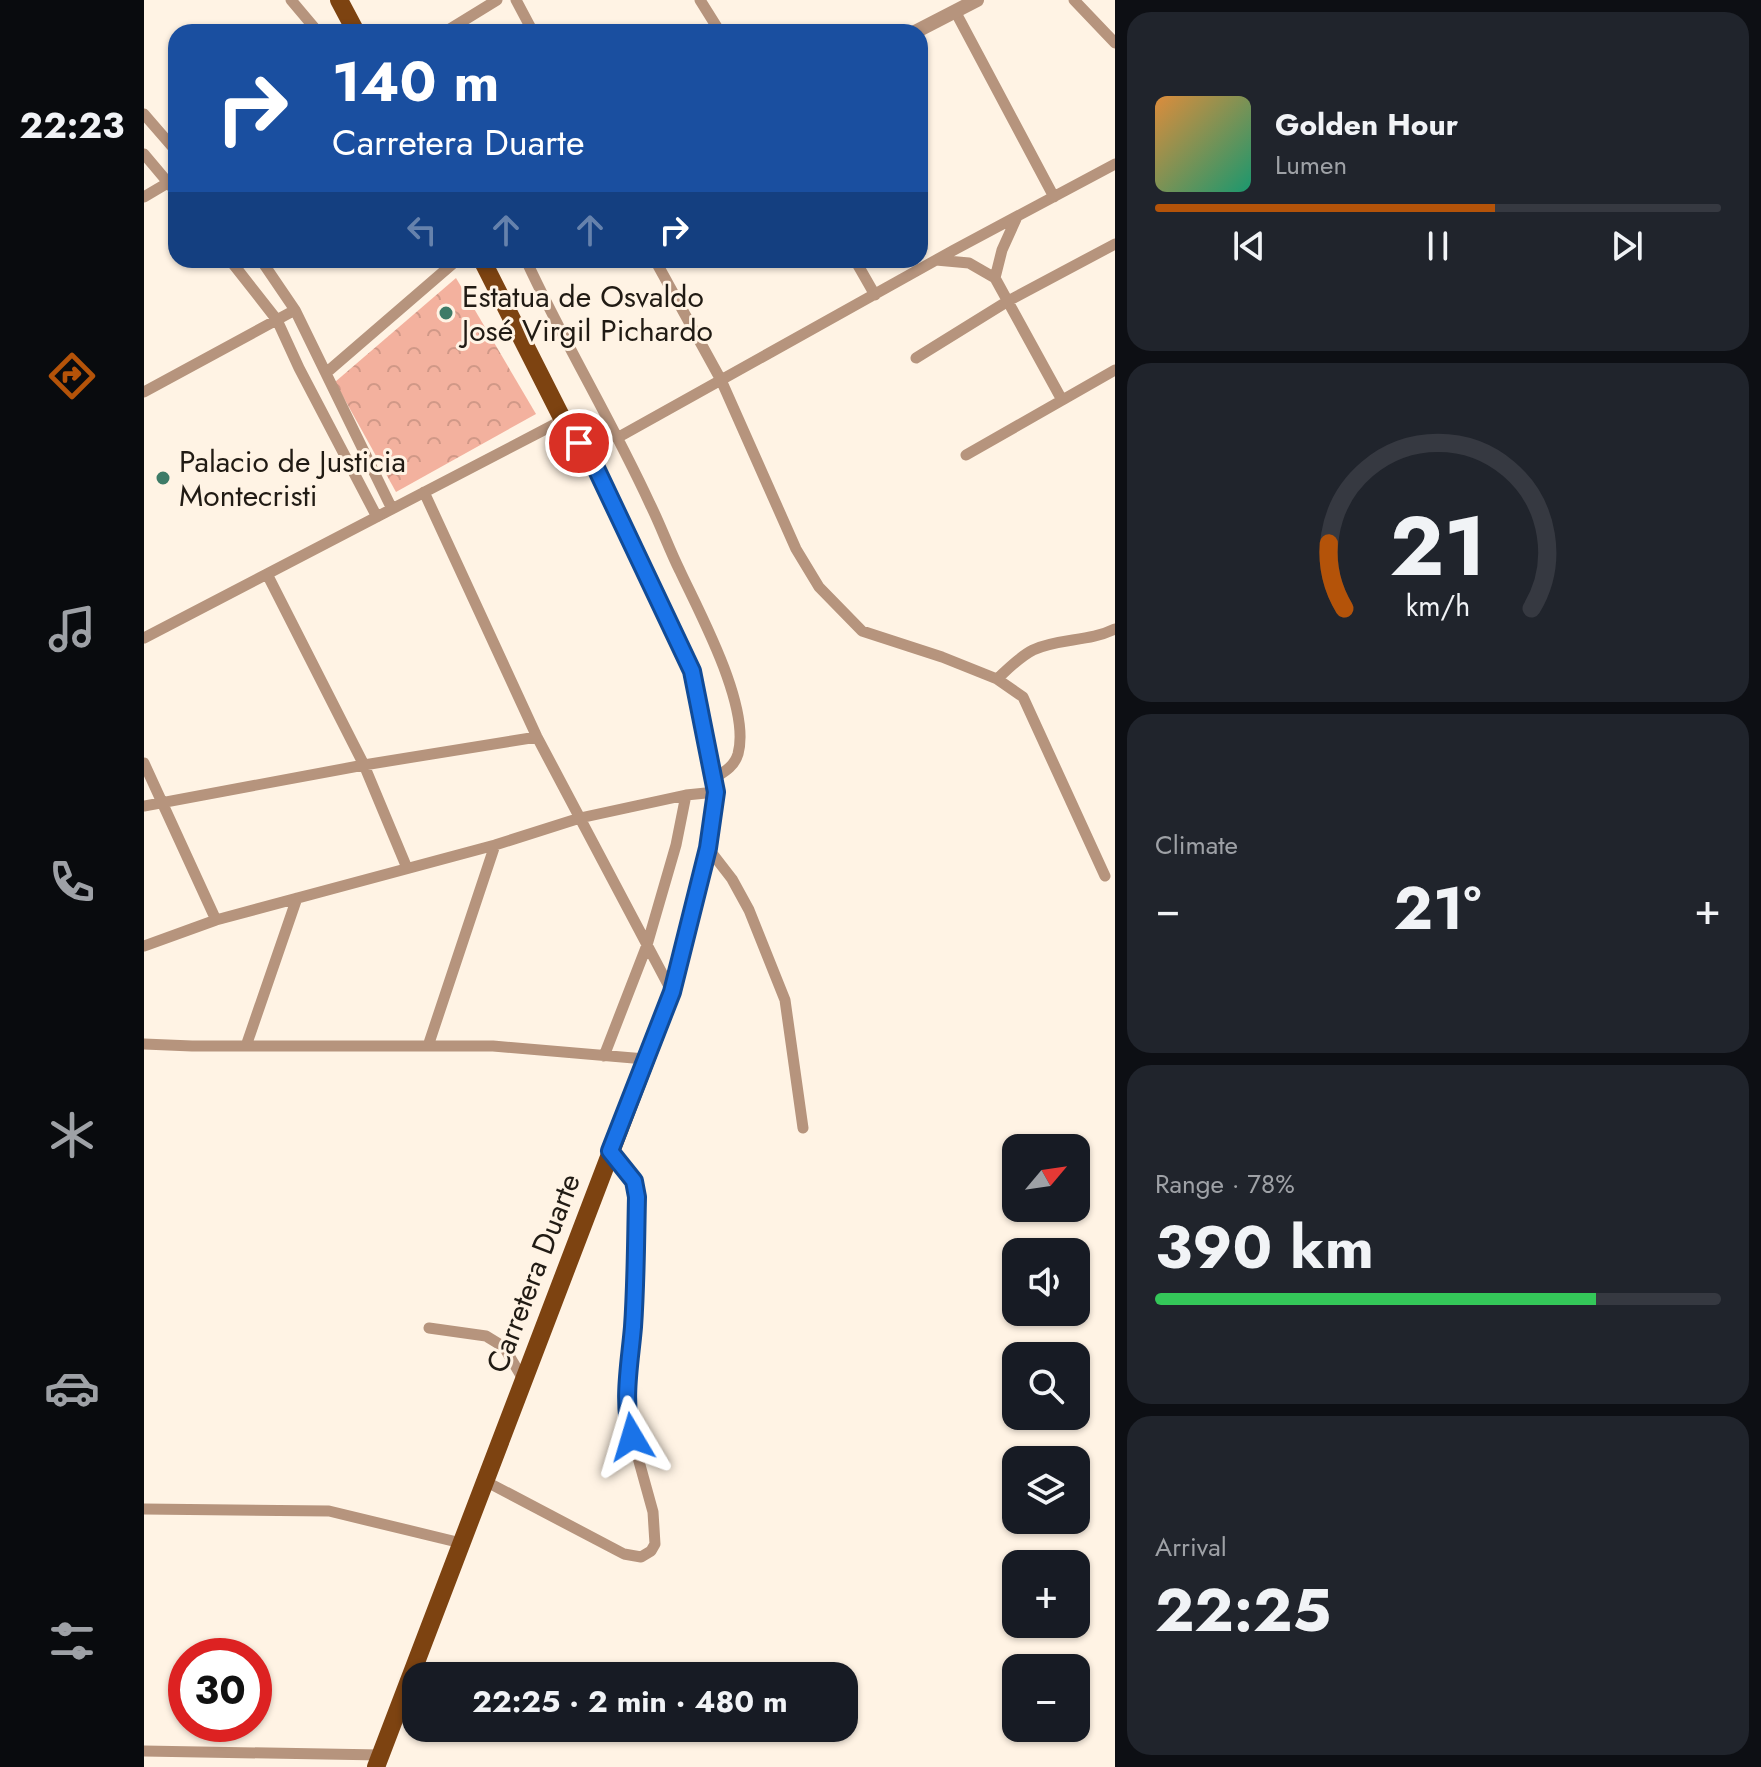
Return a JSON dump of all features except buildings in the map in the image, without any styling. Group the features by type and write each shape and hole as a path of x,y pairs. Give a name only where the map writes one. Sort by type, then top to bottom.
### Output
{"main road":[{"path":"339,0 352,24"},
{"name":"Carretera Duarte","path":"379,1761 672,992 708,848 715,786 692,671 595,466 563,420 486,268"}],"street":[{"path":"291,0 311,24"},
{"path":"458,24 497,0"},
{"path":"516,0 529,24"},
{"path":"700,0 715,24"},
{"path":"928,25 977,0"},
{"path":"1074,0 1115,43"},
{"path":"955,11 1054,197"},
{"path":"144,114 168,142"},
{"path":"144,154 168,179"},
{"path":"928,265 1115,164"},
{"path":"144,197 168,186"},
{"path":"995,278 1002,250 1018,217"},
{"path":"916,358 1008,301 1115,244"},
{"path":"936,260 969,263 995,278 1062,400"},
{"path":"236,268 277,320 377,517"},
{"path":"266,268 295,310 392,509"},
{"path":"326,373 448,268"},
{"path":"144,946 216,920 495,845 580,818 686,795 715,786 732,766 738,752 739,731 733,696 717,647 617,438 550,313 530,268"},
{"path":"659,268 721,380 796,549 819,587 862,631 997,679 1023,697 1105,876"},
{"path":"860,268 875,295"},
{"path":"617,438 922,268"},
{"path":"144,392 295,310"},
{"path":"966,455 1115,370"},
{"path":"144,638 563,420"},
{"path":"424,492 537,737 672,992"},
{"path":"267,574 364,765 407,868"},
{"path":"997,679 1031,651 1055,643 1104,635 1115,629"},
{"path":"144,806 537,737"},
{"path":"144,763 216,920"},
{"path":"604,1056 647,945 676,845 686,795"},
{"path":"428,1046 495,845"},
{"path":"708,848 732,879 749,910 785,1000 803,1128"},
{"path":"246,1046 297,898"},
{"path":"144,1044 493,1046 645,1059"},
{"path":"485,1481 624,1554 641,1557 651,1551 655,1544 653,1512 627,1418 637,1197 634,1181 610,1151"},
{"path":"429,1328 486,1336 504,1347 523,1379"},
{"path":"144,1509 329,1511 461,1543"},
{"path":"144,1751 379,1761"}],"green space":[{"path":"456,278 536,414 396,492 335,382"}],"place":[{"name":"Estatua de Osvaldo José Virgil Pichardo","path":"446,313"},
{"name":"Palacio de Justicia Montecristi","path":"163,478"}],"route":[{"path":"579,443 595,466 692,671 716,792 708,848 672,992 610,1151 630,1174 637,1197 633,1324 627,1387 627,1418 632,1437"}]}
